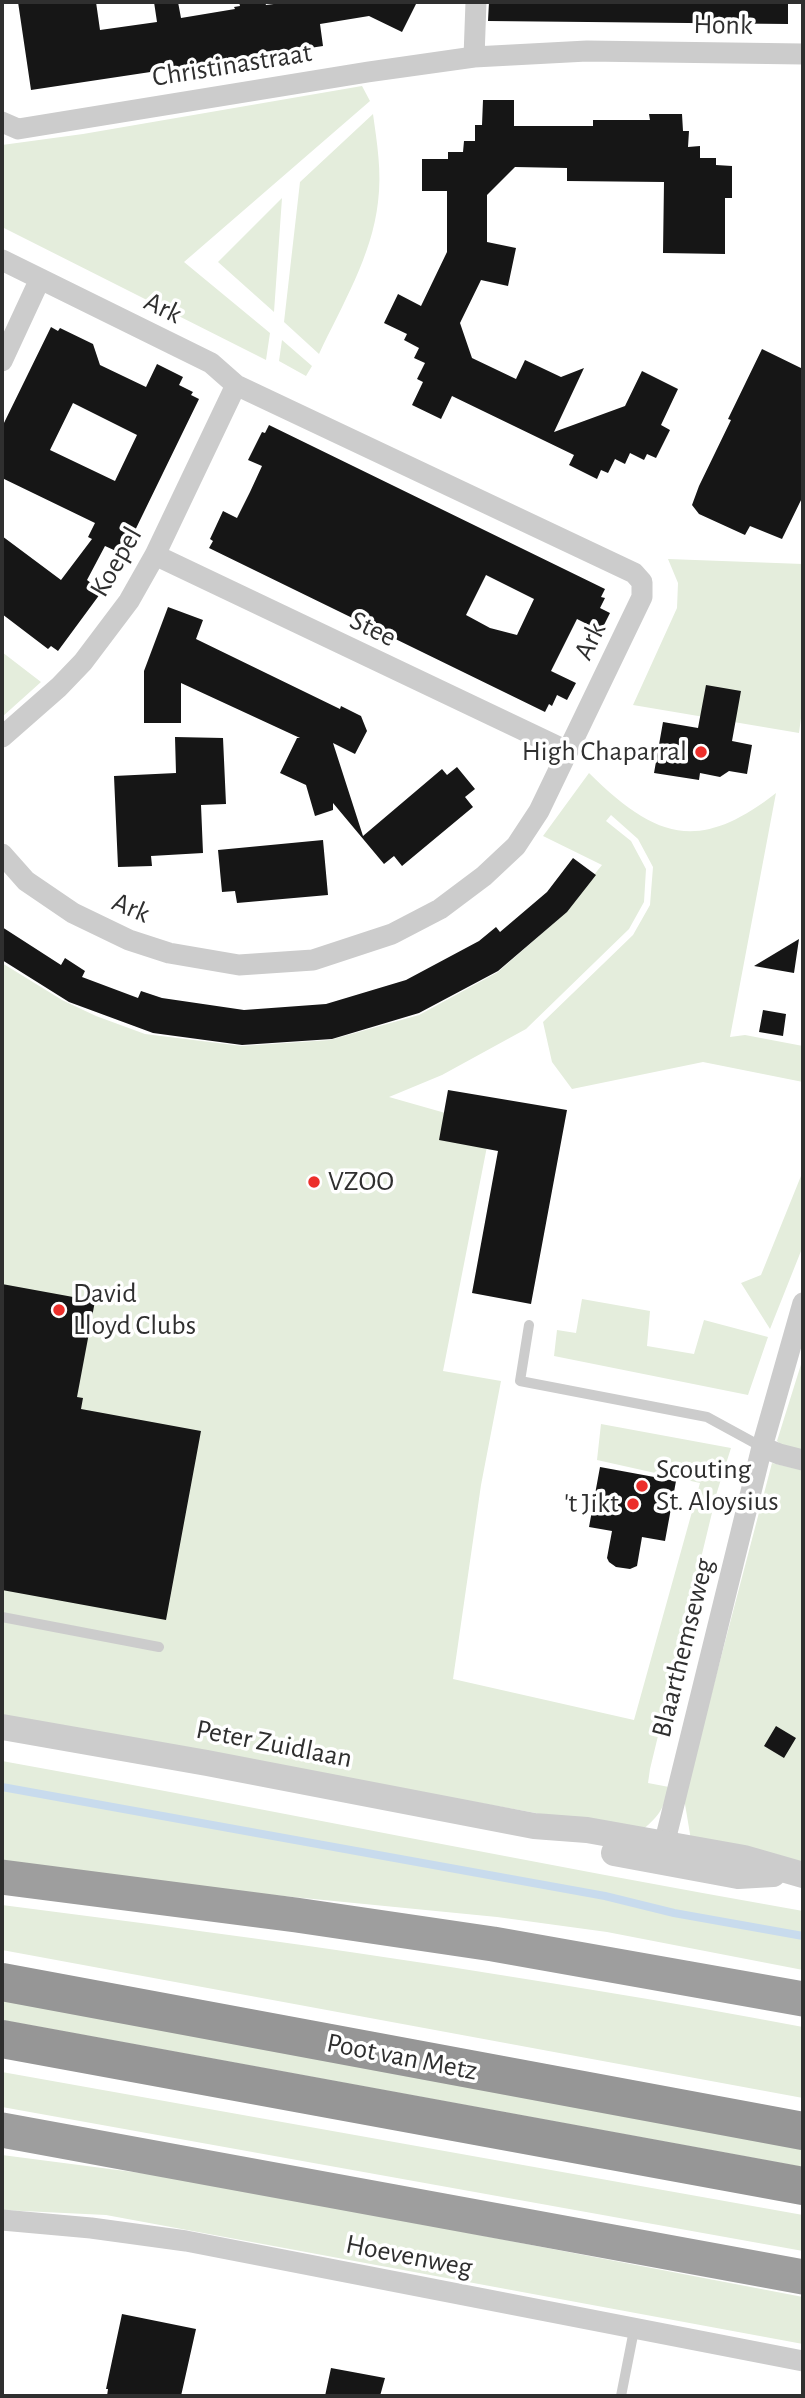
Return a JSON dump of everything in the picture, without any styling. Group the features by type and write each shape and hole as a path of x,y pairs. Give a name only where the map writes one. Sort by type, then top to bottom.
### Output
{"highway":[{"path":"2,1877 493,1944 803,1999"},
{"name":"Poot van Metz","path":"2,1982 803,2131"},
{"name":"Poot van Metz","path":"2,2039 803,2186"},
{"path":"2,2130 803,2277"}],"street":[{"path":"474,57 476,2"},
{"name":"Honk","path":"474,57 587,51 803,54"},
{"name":"Christinastraat","path":"2,122 18,129 474,57"},
{"name":"Ark","path":"2,260 211,363 236,385 634,573 642,582 642,597 539,811 516,846 484,876 440,909 392,934 313,960 239,965 169,953 129,940 73,913 26,881 2,853"},
{"path":"2,361 40,279"},
{"name":"Koepel","path":"2,737 83,662 130,601 156,555 236,385"},
{"name":"Stee","path":"156,555 568,751"},
{"name":"Blaarthemseweg","path":"662,1853 762,1447 803,1303"},
{"path":"762,1447 803,1460"},
{"name":"Peter Zuidlaan","path":"2,1727 207,1763 534,1826 574,1844 662,1853 738,1876 796,1874"},
{"name":"Hoevenweg","path":"2,2220 91,2228 186,2241 803,2361"}],"lane":[{"path":"529,1325 520,1381 707,1417 762,1447"},
{"path":"2,1617 159,1647"},
{"path":"621,2396 634,2330"}],"green space":[{"path":"362,86 370,101 184,262 270,333 266,360 2,227 2,145 83,134"},
{"path":"373,114 379,180 375,222 355,280 319,354 284,322 300,182"},
{"path":"282,198 274,312 218,262"},
{"path":"282,340 312,366 306,376 279,361"},
{"path":"668,559 803,564 803,703 799,733 633,705 677,608 678,583"},
{"path":"2,652 41,682 2,717"},
{"path":"589,773 635,812 657,824 678,830 700,831 723,825 776,793 730,1037 745,1035 803,1046 803,1082 703,1062 572,1089 552,1062 543,1022 633,935 650,905 653,867 638,839 611,815 606,821 631,841 646,869 644,902 629,929 526,1029 442,1075 389,1097 491,1126 443,1371 501,1381 481,1485 453,1679 634,1720 700,1483 597,1460 601,1424 731,1448 717,1492 650,1769 648,1783 669,1787 659,1812 640,1832 2,1716 2,963 62,1000 145,1034 242,1046 330,1040 419,1015 498,972 556,921 602,865 543,836"},
{"path":"803,1171 803,1246 770,1329 741,1283 761,1275"},
{"path":"582,1299 650,1311 647,1346 694,1354 704,1320 768,1337 748,1395 554,1356 557,1330 576,1333"},
{"path":"803,1358 803,1450 787,1450 777,1441"},
{"path":"772,1463 803,1470 803,1862 691,1840 684,1798"},
{"path":"2,1761 803,1911 803,1970 607,1932 497,1917 191,1887 2,1863"},
{"path":"2,1905 404,1960 803,2027 803,2098 2,1950"},
{"path":"2,1997 803,2146 803,2167 2,2020"},
{"path":"2,2072 803,2215 803,2251 2,2107"},
{"path":"2,2155 187,2179 803,2297 803,2344 106,2215 2,2210"}],"building":[{"path":"18,2 96,2 100,30 157,22 154,2 178,2 181,18 235,9 234,7 240,6 239,2 265,2 266,5 289,2 417,2 402,32 369,16 320,24 323,46 31,90"},
{"path":"489,2 788,2 788,24 488,21"},
{"path":"483,100 514,100 514,126 593,126 593,120 650,120 649,114 682,114 683,131 689,131 688,147 700,146 700,158 716,158 716,165 732,166 732,198 725,198 725,254 663,253 664,182 567,181 567,168 515,167 487,195 487,242 516,248 508,286 481,280 460,323 472,358 516,379 525,360 561,377 584,368 554,432 625,406 642,371 678,389 661,425 670,430 656,458 647,454 644,460 630,453 625,464 615,459 608,473 601,470 597,479 569,465 574,455 452,396 441,419 412,405 423,382 417,379 425,363 414,358 419,348 404,340 407,334 384,323 398,294 421,306 447,252 447,191 422,191 422,159 448,159 448,152 463,152 464,141 475,141 475,125 482,125"},
{"path":"51,327 58,331 60,328 93,344 100,365 146,387 157,364 183,377 179,385 193,392 191,395 199,399 125,551 117,548 116,551 105,546 87,580 100,594 58,651 51,646 48,649 2,614 2,536 61,580 92,539 88,537 95,523 2,478 2,427","holes":["73,403 137,435 115,481 50,450"]},
{"path":"762,349 803,369 803,496 782,539 750,526 745,535 699,514 692,505 731,420 728,419"},
{"path":"269,425 605,589 601,597 605,598 600,608 610,613 601,631 577,619 551,671 576,683 567,700 557,695 552,706 549,704 545,712 209,548 213,541 210,539 223,511 237,518 250,492 262,466 248,460 262,432 265,433","holes":["486,575 534,599 517,635 490,628 466,615"]},
{"path":"168,607 203,620 196,639 340,709 341,706 361,716 367,731 355,754 333,743 363,836 442,769 447,775 457,767 475,789 465,797 473,807 402,866 394,856 384,864 333,803 333,810 315,816 306,785 280,773 297,738 300,738 181,683 181,723 144,723 144,671"},
{"path":"706,685 741,691 732,741 752,745 747,774 729,771 720,777 700,773 699,780 654,773 663,722 698,728"},
{"path":"175,737 223,738 226,804 201,805 203,853 151,856 152,866 118,867 114,776 176,773"},
{"path":"323,840 328,895 237,903 235,891 222,892 218,850"},
{"path":"573,858 596,875 567,912 498,971 419,1013 332,1039 242,1045 153,1033 69,1002 2,960 2,927 61,965 65,958 85,971 82,977 138,998 141,991 162,998 244,1010 326,1004 406,980 479,941 496,927 500,932 547,892"},
{"path":"799,939 794,973 754,966"},
{"path":"763,1010 786,1014 783,1036 759,1032"},
{"path":"448,1090 567,1110 531,1304 472,1293 498,1151 439,1140"},
{"path":"2,1284 95,1301 77,1397 83,1398 81,1409 201,1431 166,1620 2,1590"},
{"name":"'t Jikt","path":"600,1467 676,1481 665,1541 642,1537 637,1566 630,1569 616,1567 607,1558 612,1531 589,1527"},
{"path":"776,1726 796,1738 784,1758 764,1746"},
{"path":"122,2314 196,2329 181,2396 107,2396 106,2389"},
{"path":"331,2368 385,2378 380,2396 325,2396"}],"waterway":[{"path":"2,1787 605,1896 674,1913 803,1936"}],"place":[{"name":"High Chaparral","path":"701,752"},
{"name":"VZOO","path":"314,1182"},
{"name":"David Lloyd Clubs","path":"59,1310"},
{"name":"Scouting St. Aloysius","path":"642,1486"},
{"name":"'t Jikt","path":"633,1504"}]}
